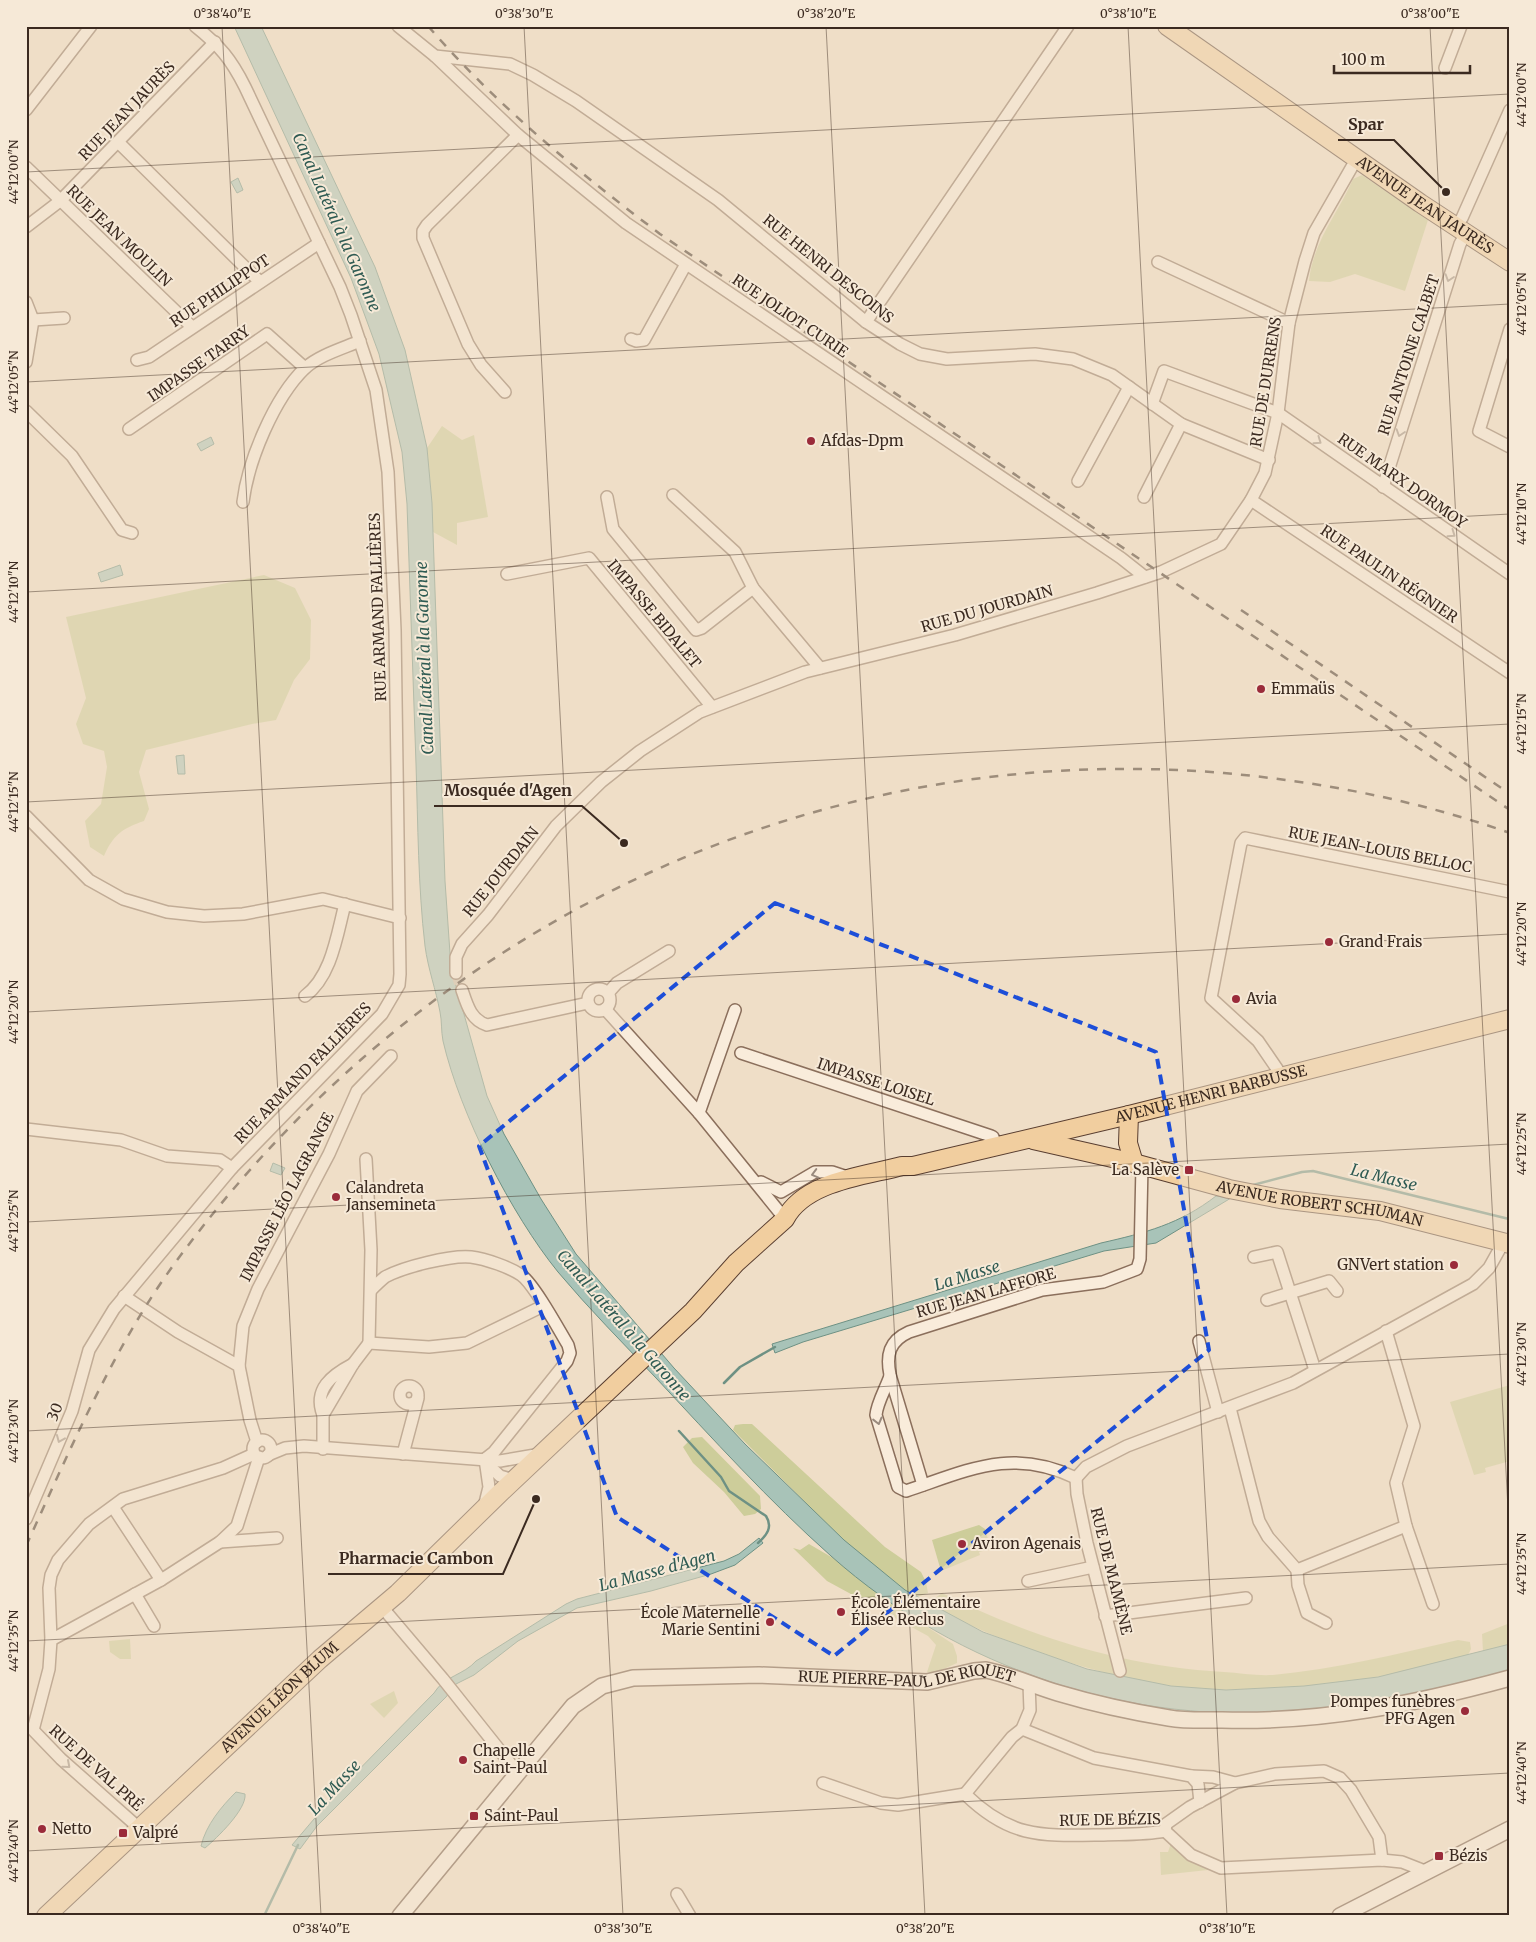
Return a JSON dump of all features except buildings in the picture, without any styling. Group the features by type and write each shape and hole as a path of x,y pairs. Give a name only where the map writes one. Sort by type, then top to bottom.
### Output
{"main road":[{"name":"AVENUE JEAN JAURÈS","path":"1167,26 1510,262"},
{"name":"AVENUE HENRI BARBUSSE","path":"621,1379 693,1311 736,1263 785,1219 798,1203 818,1189 902,1166 913,1166 1068,1130 1510,1019"},
{"path":"1129,1115 1128,1143 1135,1164"},
{"path":"1068,1130 1076,1150"},
{"name":"AVENUE ROBERT SCHUMAN","path":"1068,1130 1135,1164"},
{"name":"AVENUE ROBERT SCHUMAN","path":"1028,1138 1263,1196 1380,1211 1507,1244"},
{"name":"AVENUE HENRI BARBUSSE","path":"785,1219 799,1215 835,1193 904,1173 913,1166"},
{"path":"835,1193 855,1179"},
{"name":"AVENUE LÉON BLUM","path":"46,1916 320,1660 382,1607 621,1379"}],"street":[{"path":"26,110 91,26"},
{"name":"RUE ARMAND FALLIÈRES","path":"124,1296 232,1168 388,1006 399,985 400,974 395,630 388,472 379,404 351,315 319,243 238,74 227,55 215,42 195,26"},
{"path":"398,26 435,56"},
{"path":"866,322 1068,26"},
{"path":"1444,68 1461,26"},
{"name":"RUE JEAN JAURÈS","path":"26,227 60,201 215,42"},
{"name":"RUE JOLIOT CURIE","path":"435,56 518,135 626,224 1121,558 1146,577"},
{"name":"RUE HENRI DESCOINS","path":"435,56 510,64 533,75 576,101 718,200 866,322 900,344 920,354 947,359 1035,354 1059,356 1095,367 1112,375 1181,424 1270,460"},
{"name":"RUE ANTOINE CALBET","path":"1383,486 1460,244 1462,218 1509,112"},
{"path":"505,392 481,365 468,344 422,238 423,231 427,225 518,135"},
{"path":"118,142 260,282"},
{"name":"RUE DE DURRENS","path":"1161,572 1199,556 1220,544 1251,500 1270,460 1289,323 1314,234 1357,158"},
{"name":"RUE JEAN MOULIN","path":"26,167 192,327"},
{"name":"RUE PHILIPPOT","path":"137,360 149,357 319,243"},
{"path":"1158,262 1289,323"},
{"path":"631,339 636,341 644,340 686,264"},
{"path":"26,302 33,320 26,362"},
{"path":"33,320 64,318"},
{"path":"1510,329 1479,431 1510,447"},
{"name":"IMPASSE TARRY","path":"129,428 267,334 306,368"},
{"path":"243,502 246,479 259,441 281,402 306,368 322,357 360,341"},
{"name":"RUE MARX DORMOY","path":"1152,404 1164,371 1278,413 1510,574"},
{"path":"1078,481 1129,387"},
{"path":"26,410 64,446 88,477 122,530 132,533"},
{"path":"1144,497 1181,424"},
{"path":"673,495 735,552 754,588 820,668"},
{"path":"607,497 613,529 696,630 702,628 754,588"},
{"name":"RUE PAULIN RÉGNIER","path":"1251,500 1510,673"},
{"name":"IMPASSE BIDALET","path":"508,574 588,558 712,706"},
{"name":"RUE DU JOURDAIN","path":"820,668 955,636 1161,572"},
{"name":"RUE JOURDAIN","path":"456,973 456,957 462,944 488,915 562,820 601,782 657,738 712,706 820,668"},
{"path":"26,816 89,880 122,898 167,912 204,916 243,914 323,899 400,918"},
{"name":"RUE JEAN-LOUIS BELLOC","path":"1282,1076 1258,1041 1211,998 1241,843 1245,838 1510,892"},
{"path":"305,996 312,990 328,964 345,904"},
{"path":"608,993 617,983 669,951"},
{"path":"596,989 608,993 610,1002 605,1009 596,1011 588,1002 590,993 596,989"},
{"path":"462,990 473,1017 479,1023 486,1025 588,1002"},
{"path":"605,1009 699,1113 785,1219"},
{"path":"699,1113 735,1010"},
{"name":"IMPASSE LOISEL","path":"741,1053 994,1137 996,1146"},
{"name":"IMPASSE LÉO LAGRANGE","path":"261,1450 250,1420 239,1366 243,1326 258,1289 329,1154 357,1091 391,1056"},
{"path":"26,1129 121,1140 167,1156 220,1160 232,1168"},
{"path":"323,1449 323,1415 352,1364 369,1343 371,1290 366,1159"},
{"name":"RUE JEAN LAFFORE","path":"923,1485 890,1375 887,1360 889,1351 901,1336 1042,1290 1114,1279 1137,1269 1140,1259 1140,1223 1135,1164"},
{"path":"754,1179 781,1192 815,1172 832,1172 855,1179"},
{"path":"1076,1478 1086,1467 1127,1446 1293,1383 1473,1284 1489,1268 1507,1244"},
{"path":"1254,1257 1277,1252 1315,1370"},
{"path":"371,1290 380,1281 397,1272 434,1262 470,1257 495,1264 522,1276 533,1287 568,1345 570,1352 567,1362 485,1461"},
{"path":"1267,1300 1329,1281 1337,1291"},
{"path":"124,1296 178,1332 239,1366"},
{"name":"30","path":"26,1519 74,1406 83,1369 92,1344 124,1296"},
{"path":"369,1343 429,1347 467,1342 543,1306"},
{"path":"1386,1331 1414,1426 1396,1483 1406,1526 1433,1604"},
{"path":"1199,1340 1218,1412"},
{"name":"RUE JEAN LAFFORE","path":"890,1375 882,1399 876,1408 876,1415 898,1487 906,1491 996,1463 1016,1461 1054,1467 1076,1478"},
{"path":"403,1454 418,1398"},
{"path":"882,1399 891,1398 898,1401"},
{"path":"1230,1408 1259,1521 1268,1536 1297,1570 1298,1585 1307,1613 1326,1623"},
{"path":"261,1450 238,1526 220,1542 161,1580 51,1640 49,1588 54,1567 89,1524 123,1499 222,1468 261,1450 304,1446 485,1461 500,1461 542,1454"},
{"path":"485,1461 500,1476 514,1480"},
{"path":"484,1510 489,1487 485,1461"},
{"path":"500,1461 514,1480"},
{"name":"RUE DE MAMÈNE","path":"1076,1478 1077,1494 1105,1616 1120,1671"},
{"path":"112,1507 161,1580"},
{"path":"238,1526 249,1540"},
{"path":"1297,1570 1406,1526"},
{"path":"220,1542 277,1538"},
{"path":"1028,1581 1094,1566"},
{"path":"135,1594 154,1626"},
{"path":"1105,1616 1246,1598"},
{"path":"382,1607 443,1679 517,1772"},
{"name":"RUE DE VAL PRÉ","path":"51,1640 49,1669 33,1730 61,1759 140,1828"},
{"name":"RUE PIERRE-PAUL DE RIQUET","path":"400,1916 573,1706 593,1690 622,1680 743,1675 927,1682 986,1670 1111,1707 1172,1719 1242,1721 1346,1714 1409,1703 1510,1678"},
{"path":"823,1783 881,1802 898,1805 965,1794 1012,1737 1022,1729 1030,1710 1030,1684"},
{"path":"1022,1729 1094,1758 1192,1776 1213,1777 1235,1783"},
{"path":"1165,1831 1166,1824 1200,1802 1235,1783 1276,1774 1324,1772 1332,1774 1351,1790 1379,1837 1387,1860 1404,1868 1411,1878"},
{"path":"1192,1776 1198,1784 1200,1802"},
{"name":"RUE DE BÉZIS","path":"965,1794 996,1820 1036,1834 1056,1836 1144,1834 1165,1831 1191,1855 1221,1868 1387,1860 1402,1862 1425,1871"},
{"path":"1340,1916 1510,1829"},
{"path":"677,1894 690,1916"}],"highlighted area":[{"path":"775,903 1156,1052 1209,1350 834,1656 617,1517 479,1146"}],"green space":[{"path":"1362,175 1428,220 1405,291 1355,274 1330,282 1309,281 1315,253 1327,228 1353,179"},
{"path":"442,426 462,440 474,435 488,517 457,523 457,545 433,532 427,448"},
{"path":"264,575 295,588 311,620 310,659 294,680 276,720 146,750 139,772 149,809 144,821 130,826 120,833 111,843 104,856 90,847 85,821 101,804 107,767 104,751 83,744 76,724 86,698 66,617"},
{"path":"1510,1385 1510,1461 1485,1468 1486,1472 1474,1475 1450,1402"},
{"path":"752,1424 885,1547 921,1572 926,1582 928,1593 917,1597 905,1590 844,1541 733,1430 735,1425"},
{"path":"702,1437 760,1496 761,1509 755,1514 744,1516 724,1492 693,1463 683,1447 692,1438"},
{"name":"Aviron Agenais","path":"979,1525 985,1529 991,1549 979,1552 980,1555 941,1571 932,1540"},
{"path":"809,1544 833,1558 900,1609 953,1644 957,1663 935,1673 927,1672 936,1645 928,1636 827,1581 793,1548 800,1550"},
{"path":"942,1593 1009,1623 1079,1647 1151,1664 1187,1669 1273,1675 1343,1665 1458,1640 1470,1642 1471,1649 1468,1655 1399,1672 1351,1681 1274,1689 1197,1689 1138,1680 1103,1672 1008,1641 968,1624 930,1602"},
{"path":"1510,1623 1510,1644 1483,1651 1482,1634"},
{"path":"130,1639 131,1659 120,1659 110,1652 109,1641"},
{"path":"394,1691 398,1703 384,1718 370,1704"},
{"path":"1171,1843 1207,1867 1208,1870 1161,1875 1160,1852 1168,1852"}],"water":[{"name":"Canal Latéral à la Garonne","path":"234,26 261,26 375,267 405,350 427,448 432,503 445,881 451,968 487,1096 504,1134 541,1199 576,1254 674,1368 745,1444 844,1540 905,1590 983,1632 1087,1669 1171,1686 1226,1690 1304,1686 1378,1677 1510,1644 1510,1670 1433,1689 1354,1705 1302,1711 1238,1713 1175,1709 1112,1699 1051,1682 991,1659 935,1630 881,1596 831,1556 742,1469 594,1313 558,1272 540,1248 505,1193 474,1131 451,1070 443,1041 440,1012 426,955 419,855 407,504 402,452 379,354 351,278"},
{"path":"238,178 243,190 237,193 231,182"},
{"path":"211,437 214,444 201,451 197,444"},
{"path":"120,565 123,575 101,582 98,573"},
{"path":"184,755 185,774 178,774 176,756"},
{"path":"273,1163 285,1168 281,1175 270,1171"},
{"path":"1216,1196 1231,1198 1156,1243 1104,1251 803,1342 775,1353 772,1344 1162,1226 1189,1214"},
{"path":"759,1538 763,1543 735,1565 711,1574 651,1591 577,1608 518,1641 474,1675 456,1684 446,1697 317,1826 300,1849 292,1845 336,1793 438,1687 466,1670 476,1661 577,1599 724,1561 739,1554"},
{"path":"236,1792 245,1794 236,1815 205,1848 201,1846 206,1831 215,1817"}],"waterway":[{"name":"La Masse","path":"1253,1185 1302,1172 1313,1171 1509,1219"},
{"name":"La Masse","path":"724,1383 740,1367 775,1347"},
{"name":"La Masse d'Agen","path":"679,1431 721,1477 729,1491 766,1516 769,1524 768,1531 758,1543"},
{"name":"La Masse","path":"264,1916 298,1845"}],"tunnel":[{"path":"456,973 462,990"}],"railway":[{"path":"428,26 481,83 510,110 568,162 660,234 1510,810"},
{"path":"1241,610 1510,794"},
{"path":"26,1546 94,1400 132,1329 175,1263 273,1144 384,1040 505,952 635,879 774,824 919,788 1070,770 1224,773 1333,787 1439,811 1510,833"}],"place":[{"name":"Spar","path":"1446,192"},
{"name":"Afdas-Dpm","path":"811,441"},
{"name":"Emmaüs","path":"1261,689"},
{"name":"Mosquée d'Agen","path":"624,843"},
{"name":"Grand Frais","path":"1329,942"},
{"name":"Avia","path":"1236,999"},
{"name":"La Salève","path":"1189,1170"},
{"name":"Calandreta Jansemineta","path":"336,1197"},
{"name":"GNVert station","path":"1454,1265"},
{"name":"Pharmacie Cambon","path":"536,1499"},
{"name":"Aviron Agenais","path":"962,1544"},
{"name":"École Élémentaire Élisée Reclus","path":"841,1612"},
{"name":"École Maternelle Marie Sentini","path":"770,1622"},
{"name":"Pompes funèbres PFG Agen","path":"1465,1711"},
{"name":"Chapelle Saint-Paul","path":"463,1760"},
{"name":"Saint-Paul","path":"474,1816"},
{"name":"Netto","path":"42,1829"},
{"name":"Valpré","path":"123,1833"},
{"name":"Bézis","path":"1439,1856"}]}
